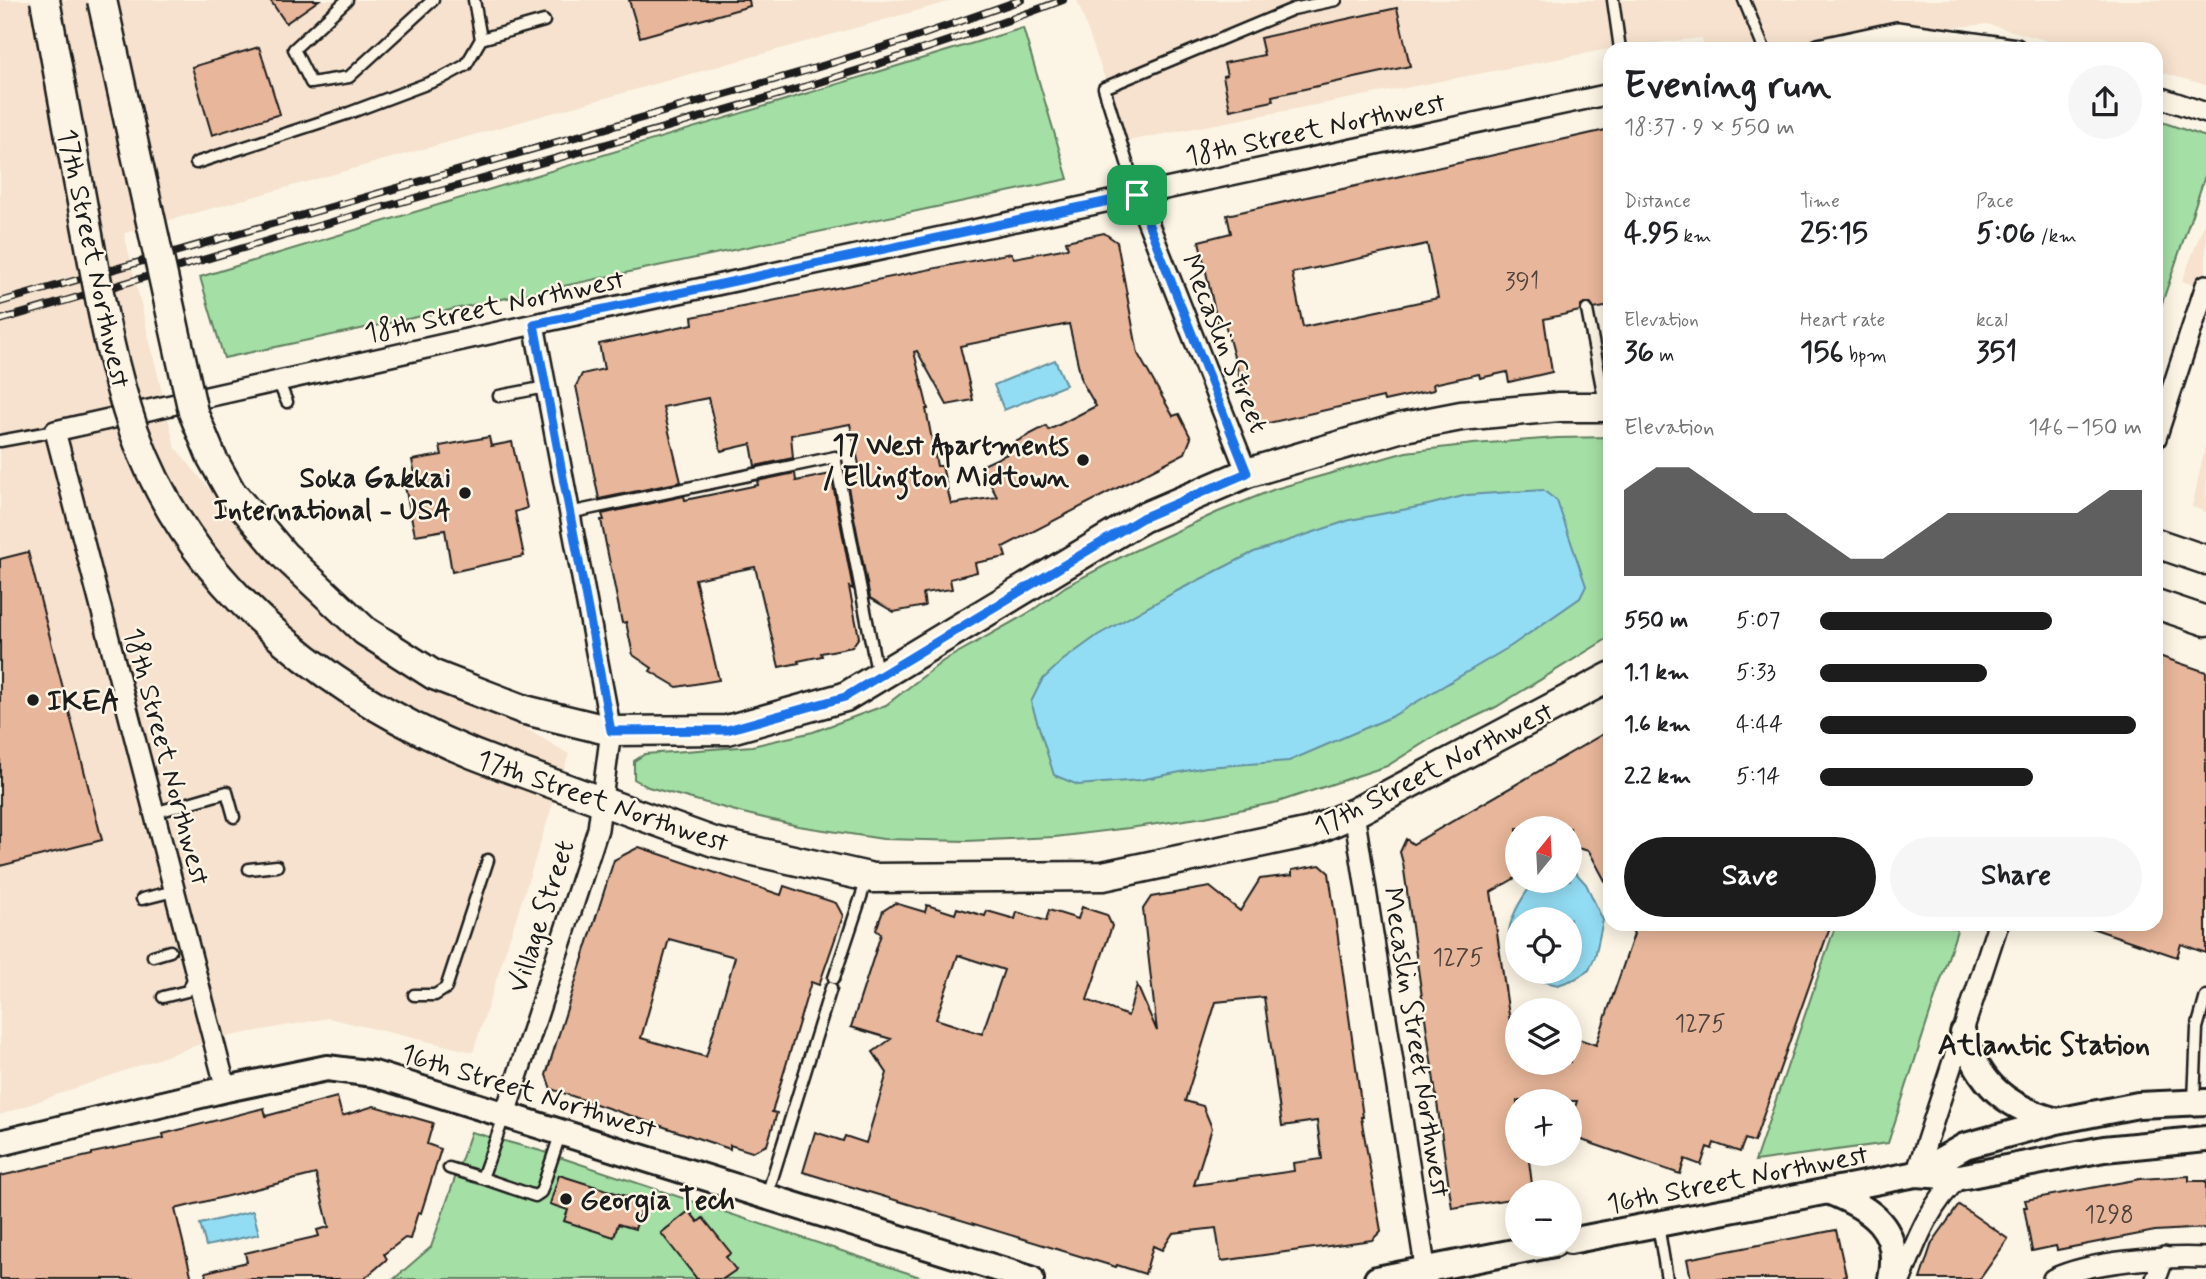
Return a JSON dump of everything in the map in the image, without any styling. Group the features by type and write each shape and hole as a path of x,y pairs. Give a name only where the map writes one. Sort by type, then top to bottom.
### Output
{"main road":[{"name":"17th Street Northwest","path":"45,0 108,345 135,432 157,481 180,521 214,569 253,612 327,676 404,723 470,754 714,842 868,877 1103,876 1310,832 1353,813 1603,681"},
{"path":"102,0 193,412 212,458 231,492 284,555 365,631 434,675 525,710 611,731 727,730 845,697 1142,518 1247,473 1399,428 1461,416 1559,407 1603,407"},
{"path":"2163,545 2206,560"},
{"path":"2163,606 2206,621"}],"street":[{"path":"1851,42 1897,32 1975,42"},
{"name":"18th Street Northwest","path":"226,1089 55,431 534,324 1603,95"},
{"path":"2163,98 2206,113"},
{"name":"Mecaslin Street","path":"1137,195 1247,473"},
{"path":"2163,421 2200,329 2206,285"},
{"name":"Village Street","path":"505,1114 598,829 611,731 534,324"},
{"name":"Mecaslin Street Northwest","path":"1353,813 1426,1274"},
{"path":"1916,1174 1996,931"},
{"path":"1963,1033 1977,1070 1989,1085 2024,1109 2057,1121"},
{"name":"16th Street Northwest","path":"0,1143 226,1089 327,1068 374,1073 1028,1279"},
{"name":"16th Street Northwest","path":"1916,1174 1965,1146 2057,1121 2138,1105 2200,1102"},
{"name":"16th Street Northwest","path":"1582,1239 1916,1174 1960,1177 2104,1149 2206,1139"},
{"path":"1901,1279 1926,1220 1946,1190 1960,1177"},
{"path":"1828,1191 1862,1206 1880,1222 1892,1244 1894,1256 1891,1279"},
{"path":"1377,1279 1426,1274 1505,1255"},
{"path":"2053,1279 2070,1271 2164,1257 2206,1258"},
{"path":"2156,1279 2164,1257"}],"lane":[{"path":"348,0 294,49 311,83 349,77 433,0"},
{"path":"196,163 349,113 442,78 466,65 481,39 474,0"},
{"path":"1137,195 1104,88 1293,9 1336,0"},
{"path":"1613,0 1619,42"},
{"path":"1744,0 1761,42"},
{"path":"481,39 544,21"},
{"path":"1587,310 1603,384"},
{"path":"278,381 287,402"},
{"path":"499,396 546,387"},
{"path":"0,441 55,431"},
{"path":"569,513 835,457 878,676"},
{"path":"154,813 227,792 234,817"},
{"path":"414,995 435,995 446,988 488,860"},
{"path":"249,869 277,866"},
{"path":"767,1196 832,983 868,877"},
{"path":"142,899 174,891"},
{"path":"153,956 170,951"},
{"path":"163,997 187,991 196,975"},
{"path":"2200,1102 2197,1028 2206,996"},
{"path":"482,1178 505,1114"},
{"path":"449,1168 535,1196 541,1192 561,1132"},
{"path":"1658,1224 1667,1279"}],"shaded area":[{"path":"0,0 955,0 124,233 175,447 275,569 434,675 569,754 473,1052 328,1018 214,1039 0,1115"},
{"path":"1077,0 2206,0 2206,85 2163,73 2163,42 2052,42 1987,24 1816,42 1703,42 1701,38 1665,42 1603,42 1603,50 1127,141"},
{"path":"2206,219 2206,289 2182,281"},
{"path":"2206,442 2206,512 2192,507"}],"green space":[{"path":"1023,28 1068,179 224,358 200,277"},
{"path":"2163,122 2206,137 2206,173 2163,300"},
{"path":"1603,437 1603,641 1496,707 1435,736 1387,766 1278,802 1205,817 1055,837 966,841 883,839 798,826 648,787 634,779 634,761 645,754 752,746 813,732 886,705 943,661 1030,612 1066,586 1125,555 1275,489 1406,452 1557,438"},
{"path":"1834,931 1957,931 1888,1143 1755,1161"},
{"name":"Georgia Tech","path":"471,1132 541,1151 926,1279 394,1279 431,1247"}],"water":[{"path":"1055,360 1066,385 1004,410 994,385"},
{"path":"1543,490 1557,501 1586,586 1580,598 1511,646 1391,717 1289,761 1206,767 1140,780 1078,785 1054,775 1031,702 1042,680 1062,661 1098,635 1254,552 1350,520 1467,495"},
{"path":"1582,880 1603,920 1595,957 1589,970 1582,974 1582,907 1518,907 1526,893 1582,893"},
{"path":"253,1211 259,1234 206,1246 200,1224"}],"building":[{"path":"270,0 319,0 286,23"},
{"path":"629,0 749,0 750,6 640,37"},
{"path":"1397,8 1410,66 1272,96 1273,101 1230,110 1223,76 1227,75 1224,63 1264,55 1260,38"},
{"path":"259,47 280,114 212,135 192,67"},
{"path":"1603,131 1603,307 1594,309 1590,303 1585,303 1580,307 1580,311 1544,319 1552,372 1509,382 1507,372 1480,378 1479,374 1433,384 1434,390 1384,401 1383,397 1255,426 1246,385 1242,386 1225,324 1218,325 1199,241 1231,233 1227,215","holes":["1427,244 1438,298 1303,327 1292,273"]},
{"name":"17 West Apartments / Ellington Midtown","path":"1104,233 1117,242 1138,354 1173,416 1179,414 1191,438 1185,453 1003,547 1006,557 975,563 977,572 950,579 952,589 923,593 925,606 894,612 870,598 845,472 860,469 850,424 791,435 793,458 755,466 751,444 721,451 708,398 663,407 681,482 599,499 576,386 582,374 604,369 599,344 693,324 692,317 1011,253 1014,258 1068,248 1066,241","holes":["1069,324 1082,382 1096,406 1049,430 1046,426 1004,448 1007,454 981,466 997,497 951,504 942,466 937,466 928,409 914,352 917,351 947,405 973,400 960,346"]},
{"name":"Soka Gakkai International - USA","path":"489,437 491,446 512,442 527,508 515,512 524,556 452,572 445,530 415,535 403,477 415,474 412,460 442,455 440,446"},
{"path":"795,473 796,481 831,474 853,589 849,587 859,637 852,647 821,653 822,656 779,667 755,567 695,579 719,680 677,687 650,671 652,668 633,655 626,622 622,623 602,514 684,496 685,500 758,485 757,481"},
{"name":"IKEA","path":"28,552 102,840 0,866 0,559"},
{"path":"2163,657 2206,672 2206,953 2181,944 2177,957 2101,931 2163,931"},
{"path":"1603,734 1603,877 1589,851 1582,849 1582,816 1505,816 1505,884 1491,892 1506,998 1505,1075 1582,1075 1582,1040 1596,1045 1634,934 1632,931 1829,931 1754,1142 1745,1139 1740,1152 1714,1143 1712,1149 1707,1147 1701,1165 1685,1159 1680,1174 1582,1140 1582,1089 1505,1089 1505,1166 1530,1166 1531,1180 1505,1180 1505,1200 1452,1208 1400,852 1406,839 1413,844"},
{"path":"639,847 781,895 784,886 836,903 843,916 819,985 811,982 772,1112 777,1113 767,1145 752,1152 730,1145 730,1149 551,1089 546,1075 614,860","holes":["669,939 735,957 706,1057 641,1038"]},
{"path":"1320,865 1329,873 1361,1117 1381,1231 1372,1240 1221,1261 1216,1228 1173,1233 1162,1250 1153,1246 1145,1274 803,1172 815,1132 843,1141 845,1136 866,1143 887,1073 873,1052 891,1039 851,1027 881,934 876,930 883,911 895,903 925,912 927,905 955,914 957,908 985,916 987,911 1015,919 1017,912 1046,921 1049,910 1078,919 1082,907 1107,915 1112,926 1087,1000 1128,1016 1137,985 1157,1031 1143,909 1151,897 1210,887 1240,911 1260,879 1292,875 1292,870","holes":["958,955 1004,970 982,1034 936,1019","1264,997 1282,1126 1317,1121 1322,1159 1293,1163 1294,1171 1194,1185 1212,1128 1203,1106 1185,1101 1216,1002"]},
{"path":"337,1097 342,1116 374,1106 433,1123 427,1144 441,1149 410,1239 405,1238 384,1254 387,1259 364,1279 207,1279 206,1272 247,1262 245,1253 319,1236 317,1230 329,1227 316,1174 175,1209 192,1279 0,1279 0,1176 164,1138 163,1134 264,1108 266,1116"},
{"path":"559,1175 644,1202 635,1229 618,1224 614,1237 564,1221 568,1210 550,1204"},
{"path":"2189,1176 2189,1181 2206,1181 2206,1228 2155,1231 2057,1250 2056,1246 2032,1251 2025,1200 2140,1179"},
{"path":"1959,1205 2008,1239 1980,1279 1920,1279 1932,1243"},
{"path":"689,1211 698,1222 703,1218 731,1253 726,1257 736,1270 723,1279 697,1279 661,1233"},
{"path":"1836,1230 1846,1275 1843,1276 1844,1279 1691,1279 1687,1259"}],"railway":[{"path":"0,302 812,69 910,39 1021,0"},
{"path":"0,320 833,78 987,28 1063,0"}],"place":[{"name":"17 West Apartments / Ellington Midtown","path":"1083,460"},
{"name":"Soka Gakkai International - USA","path":"465,493"},
{"name":"IKEA","path":"33,700"},
{"name":"Georgia Tech","path":"566,1199"}],"district":[{"name":"Atlantic Station","path":"2044,1044"}],"route":[{"path":"1137,195 1247,473 1142,518 845,697 727,730 611,731 534,324 1137,195"}]}
